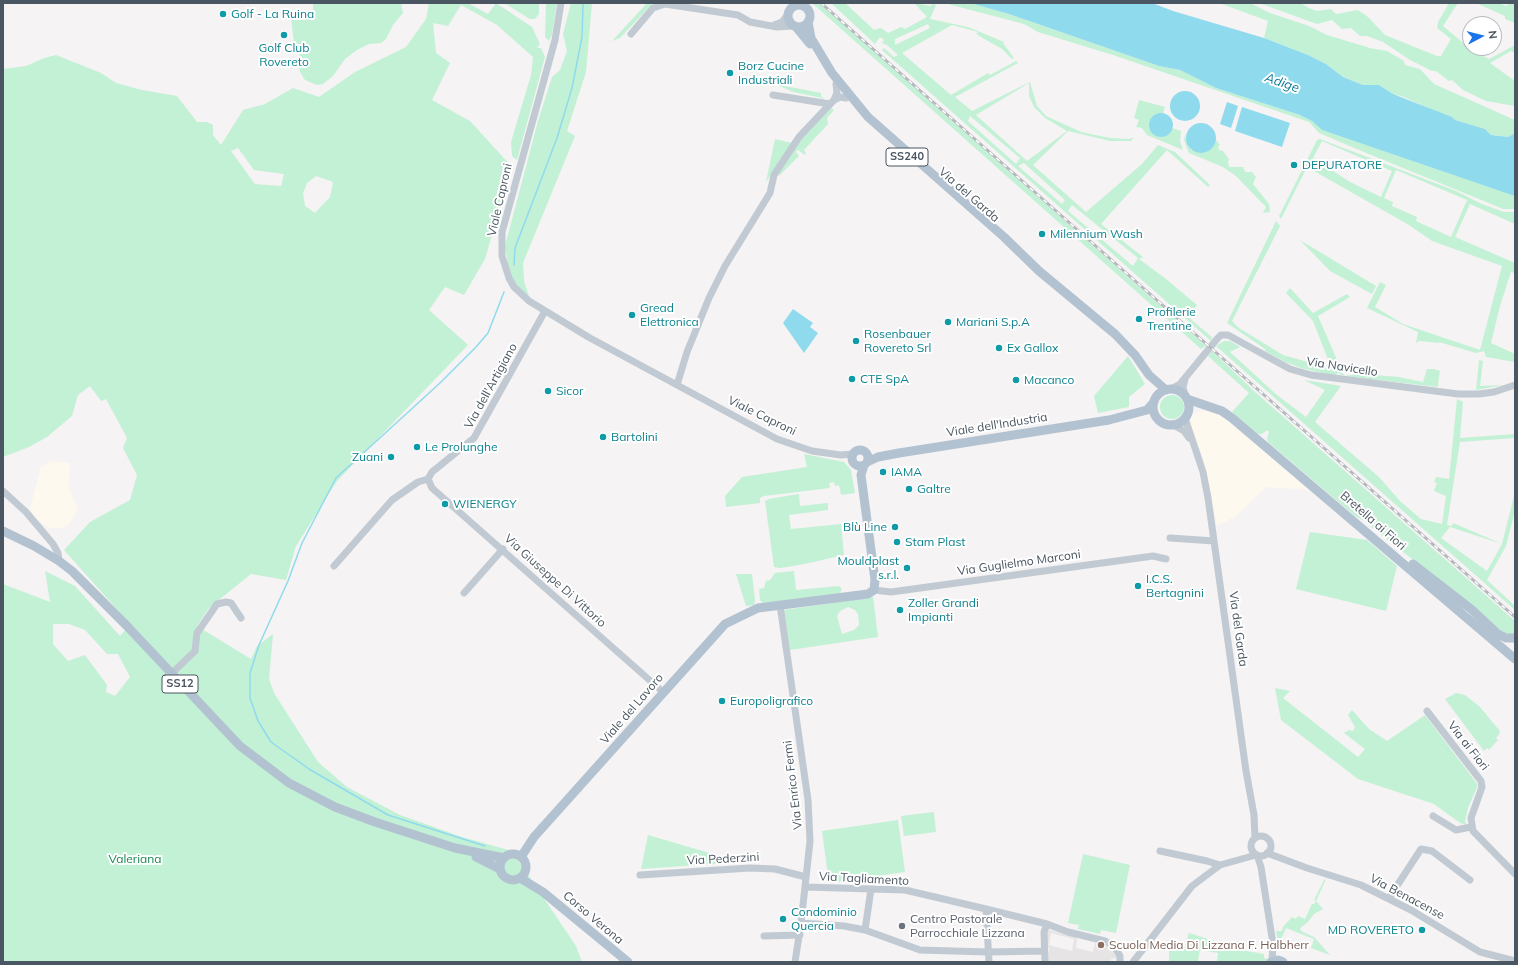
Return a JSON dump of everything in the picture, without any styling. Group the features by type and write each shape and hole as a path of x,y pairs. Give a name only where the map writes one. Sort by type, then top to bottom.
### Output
{"main road":[{"name":"Via del Garda","path":"1037,269 1004,237 868,117 832,73 811,38 808,22 809,15 806,9 797,5 788,8 789,22 795,26 846,98 882,136 1037,269 1115,334 1135,355 1149,375 1169,389 1179,391 1186,397 1187,415"},
{"path":"795,26 802,26 808,22"},
{"name":"Via del Garda","path":"1149,375 1155,399 1154,411 1158,418 1163,422 1172,424"},
{"path":"1155,399 1169,389"},
{"name":"Bretella ai Fiori","path":"1186,397 1211,407 1232,418 1515,659"},
{"name":"Viale dell'Industria","path":"859,460 1120,417 1147,410 1155,399"},
{"path":"1172,424 1198,408 1211,407"},
{"name":"Viale dell'Industria","path":"1120,417 1146,415 1158,418"},
{"path":"859,460 875,580 871,592"},
{"path":"1352,519 1471,609 1498,634 1506,638 1515,638"},
{"name":"SS12","path":"3,531 60,561 107,605 240,746 289,783 335,807 375,822 455,848 500,868 501,873 507,879 516,880 520,878 543,892"},
{"name":"Viale del Lavoro","path":"521,857 534,837 724,624 758,608 871,592"},
{"name":"SS12","path":"455,848 504,858 512,854 521,857 526,864 526,869 543,892"},
{"path":"500,868 504,858"},
{"path":"520,878 526,869"},
{"name":"Corso Verona","path":"543,892 628,962"},
{"path":"1272,962 1282,962"}],"street":[{"name":"Viale Caproni","path":"562,3 555,40 520,166 502,238 504,265 514,287 529,301 590,338 777,439 812,451 841,455 859,460"},
{"path":"631,34 653,8 666,4 738,15 750,22 772,26 795,26"},
{"path":"772,26 782,22 788,8"},
{"path":"677,385 687,352 709,298 725,266 770,193 774,175 799,137 832,102 837,93 836,84"},
{"path":"773,95 832,102 840,97 846,98"},
{"name":"Via dell'Artigiano","path":"334,566 392,500 418,482 428,479 432,472 474,438 545,311"},
{"name":"Via Navicello","path":"1169,389 1180,384 1221,335 1228,334 1290,369 1311,375 1458,394 1494,392 1515,385"},
{"name":"Via Navicello","path":"1186,397 1183,384 1189,372"},
{"name":"Via del Garda","path":"1187,415 1194,447 1206,484 1246,771 1254,815 1255,838"},
{"name":"Via del Garda","path":"1172,424 1184,432 1194,447"},
{"name":"Via Giuseppe Di Vittorio","path":"428,479 432,488 503,549 663,692"},
{"path":"3,491 26,512 53,544 60,561"},
{"path":"1170,538 1214,541"},
{"path":"464,593 503,549"},
{"name":"Via Guglielmo Marconi","path":"871,592 891,592 1153,556 1166,559"},
{"path":"171,674 195,651 197,634 217,604 226,602 231,603 241,618"},
{"name":"Via Enrico Fermi","path":"780,605 808,800 810,841 802,923 795,962"},
{"name":"Via ai Fiori","path":"1427,711 1481,780 1482,787 1470,818 1471,827"},
{"name":"Via del Garda","path":"1254,815 1264,836"},
{"path":"1433,816 1456,830 1471,827 1479,839 1515,874"},
{"path":"1272,962 1273,944 1259,854 1251,844 1255,838 1264,836 1268,839 1270,845 1287,860"},
{"path":"1133,962 1192,886 1220,865 1259,854 1270,845"},
{"path":"1388,898 1421,849 1432,851 1470,880"},
{"path":"1160,851 1220,865"},
{"path":"1259,854 1287,860"},
{"name":"Via Benacense","path":"1287,860 1297,865 1362,885 1388,898 1480,952 1514,961"},
{"name":"Via Pederzini","path":"640,875 750,868 775,869 806,877"},
{"name":"Via Tagliamento","path":"805,887 905,890 986,909 1047,924 1068,932 1111,944 1117,950 1120,962"},
{"path":"865,930 871,889"},
{"path":"986,909 989,962"},
{"path":"802,923 844,926 865,930 920,950 988,952 1044,951"},
{"path":"1045,962 1044,932 1047,924"},
{"path":"764,936 800,935"},
{"path":"1273,944 1282,962"}],"shaded area":[{"path":"1200,411 1215,412 1228,418 1310,490 1266,487 1236,516 1217,526 1203,457 1190,425 1191,416"},
{"path":"51,461 70,463 69,490 78,508 69,524 61,528 49,528 35,518 30,508 41,467"},
{"name":"Scuola Media Di Lizzana F. Halbherr","path":"1050,930 1077,938 1076,948 1093,952 1095,943 1111,947 1117,958 1111,959 1111,962 1048,962 1047,955 1049,948 1046,946 1047,931","holes":["1051,933 1074,939 1072,951 1049,945"]}],"green space":[{"name":"Golf Club Rovereto","path":"401,3 403,13 393,25 386,39 381,43 369,44 357,50 345,59 333,76 323,84 317,85 305,80 300,72 298,63 300,53 297,45 294,43 291,17 293,12 313,10 313,4"},
{"name":"Valeriana","path":"429,3 468,3 488,14 496,3 532,27 540,44 537,48 541,48 545,57 517,160 512,156 511,142 531,75 533,57 497,25 461,5 448,26 433,23 436,53 450,63 432,100 470,121 512,167 485,259 464,295 445,287 429,310 468,345 337,481 296,546 286,580 251,574 209,608 197,626 251,659 257,646 273,634 269,679 274,693 318,762 347,787 400,815 462,837 512,851 576,946 582,962 3,962 3,584 50,602 45,571 75,586 120,636 130,624 64,550 90,522 130,500 137,475 123,448 127,438 106,399 101,401 90,386 78,395 72,416 47,437 29,447 3,457 3,69 26,66 44,58 56,55 101,73 116,83 142,90 177,96 197,122 207,122 213,125 213,135 221,145 243,110 265,104 293,88 319,97 355,72 406,47 426,19","holes":["238,148 254,170 284,174 281,186 255,184 231,151","316,176 333,182 330,197 315,213 305,206 303,193 307,183","53,624 69,624 85,630 107,654 118,654 130,677 115,696 106,692 107,685 85,655 68,661 53,644"]},
{"path":"504,3 539,3 539,14 535,19 530,19"},
{"path":"546,3 557,3 552,35 549,41 545,37"},
{"path":"571,3 592,3 586,72 567,131 575,136 523,263 524,281 529,296 517,287 509,271 505,246 538,121 552,77 560,70 567,51 563,34"},
{"path":"647,3 653,3 620,38 612,41"},
{"path":"812,3 819,3 1206,346 1201,349"},
{"path":"831,3 845,3 874,30 881,28 888,33 901,27 905,29 927,17 914,3 931,6 932,4 936,5 930,19 968,27 1004,42 1003,43 1014,58 1012,59 1002,49 976,34 978,32 952,25 902,53 951,95 988,73 990,75 1016,61 1018,63 955,97 972,111 1030,82 1037,106 1046,116 1081,132 1110,138 1129,139 1134,137 1131,141 1110,141 1068,131 1033,165 1086,212 1142,164 1158,145 1175,152 1210,185 1208,187 1167,150 1101,224 1143,257 1139,259 1197,305 1188,317 1212,337 1211,341 882,50 884,48 894,57 898,55 887,45 882,43 884,40 880,37 875,44","holes":["928,24 930,28 895,45 895,39","1029,83 1029,96 1034,107 1045,118 1067,131 1027,161 976,115","970,116 1020,158 1016,164 968,121","1024,163 1065,200 1062,204 1018,166","1072,205 1138,258 1133,266 1068,211"]},
{"path":"944,3 970,3 1009,14 1159,66 1180,70 1216,88 1300,115 1312,121 1322,130 1514,195 1515,209 1503,209 1319,133 1309,122 1113,55 1038,32 1024,24"},
{"path":"1219,3 1250,3 1270,13 1309,26 1327,35 1370,48 1387,51 1404,61 1405,65 1420,69 1434,84 1515,120 1515,133 1508,137 1491,135 1485,129 1455,120 1404,97 1393,94 1379,85 1363,85 1343,77 1326,64 1308,55 1264,38 1268,21"},
{"path":"1259,3 1300,3 1317,11 1331,9 1336,14 1358,10 1368,17 1385,35 1437,56 1441,56 1451,39 1437,28 1438,22 1449,3 1458,3 1443,26 1462,42 1462,56 1483,56 1489,59 1495,56 1502,56 1502,52 1515,45 1515,53 1511,51 1490,63 1515,81 1515,106 1486,101 1463,90 1452,80 1449,81 1436,71 1432,71 1410,60 1383,42 1367,36 1360,36 1351,28 1342,29 1332,20 1317,24"},
{"path":"1476,3 1497,3 1507,6 1508,3 1515,3 1515,23 1505,19 1505,16"},
{"path":"775,84 821,93 823,102 822,98 793,92"},
{"path":"1139,100 1165,107 1163,114 1161,113 1150,122 1150,129 1159,137 1163,137 1172,128 1181,131 1180,141 1183,150 1147,135 1142,128 1136,127 1139,120 1134,118"},
{"path":"831,108 834,110 827,118 828,124 804,150 806,153 805,155 798,150 796,152 799,156 779,176 779,171 797,144"},
{"path":"1187,132 1185,137 1191,150 1201,153 1216,140 1220,145 1218,147 1219,150 1223,151 1229,159 1229,167 1243,167 1245,172 1252,172 1256,177 1253,184 1269,204 1270,212 1263,213 1266,207 1236,176 1223,167 1189,153 1184,138"},
{"path":"775,139 792,143 766,182"},
{"path":"1320,139 1456,191 1482,204 1504,212 1515,212 1515,224 1470,204 1455,237 1515,263 1515,273 1511,272 1500,306 1491,343 1515,354 1515,362 1486,357 1484,351 1476,353 1439,342 1419,341 1416,343 1418,332 1367,308 1380,282 1386,285 1375,307 1403,324 1480,350 1502,266 1432,241 1409,225 1307,167 1281,219 1279,216 1317,140","holes":["1322,141 1392,171 1381,197 1350,182 1313,158","1396,170 1467,200 1451,237 1416,221 1417,217 1392,206 1393,202 1384,198"]},
{"path":"1276,221 1280,226 1232,321 1239,328 1283,355 1329,368 1331,367 1313,321 1286,293 1290,288 1313,313 1347,294 1350,297 1318,316 1344,376 1338,373 1335,375 1330,375 1301,368 1285,362 1265,351 1265,349 1227,323"},
{"path":"1300,240 1376,286 1372,294 1330,271"},
{"path":"1224,341 1230,341 1240,347 1230,352 1277,395 1306,417 1325,390 1304,380 1341,386 1315,422 1379,477 1400,501 1421,519 1442,524 1446,496 1434,491 1437,483 1434,482 1436,477 1449,479 1457,399 1463,402 1460,438 1515,434 1515,438 1460,442 1447,525 1452,526 1453,523 1502,544 1515,492 1515,511 1506,546 1487,580 1515,606 1515,610 1216,346","holes":["1450,527 1502,544 1487,571 1441,538"]},
{"path":"1212,351 1254,391 1515,621 1515,635 1506,635 1472,605 1366,522 1355,516 1268,442 1267,439 1269,432 1267,430 1262,434 1258,434 1232,412 1249,393 1208,356"},
{"path":"1128,356 1145,384 1129,397 1129,407 1098,413 1094,396"},
{"path":"1479,360 1483,361 1480,386 1504,385 1476,390"},
{"path":"1427,369 1440,371 1439,384 1437,387 1344,376 1362,374 1399,377 1423,382"},
{"path":"1172,395 1181,398 1184,407 1181,416 1172,419 1163,416 1160,407 1163,398"},
{"path":"804,454 844,462 851,470 855,493 841,495 839,485 835,486 834,482 829,483 830,488 764,496 760,498 760,503 726,507 725,496 742,477 807,467"},
{"path":"799,494 800,506 828,503 828,510 789,515 791,529 841,524 844,555 781,568 774,567 765,501"},
{"path":"1310,532 1367,540 1397,566 1386,611 1296,589"},
{"path":"794,571 796,590 839,586 842,589 839,595 763,603 760,600 759,589 764,588 766,581 770,580 775,573"},
{"path":"736,574 752,574 755,600 754,605 746,606"},
{"path":"873,597 878,637 790,650 784,610","holes":["848,607 855,610 858,614 859,625 854,630 842,634 837,616 840,611"]},
{"path":"1275,688 1290,691 1283,698 1358,757 1365,749 1344,733 1349,730 1353,731 1355,727 1348,715 1352,710 1369,729 1387,741 1425,715 1478,785 1468,808 1465,821 1467,825 1460,823 1434,804 1358,779 1281,720"},
{"path":"1456,693 1465,695 1480,707 1499,730 1500,733 1496,738 1498,740 1489,750 1487,748 1484,751 1445,699"},
{"path":"934,812 936,832 904,836 901,816"},
{"path":"898,820 905,872 829,883 822,831"},
{"path":"648,835 740,862 641,869"},
{"path":"1083,854 1130,865 1116,933 1101,930 1100,934 1078,929 1079,925 1068,923"},
{"path":"1326,879 1316,901 1314,900 1324,880"},
{"path":"1316,901 1323,909 1314,914 1307,923 1300,928 1301,931 1314,937 1330,955 1311,948 1314,939 1286,928 1280,942 1278,942 1276,931 1282,931 1283,927 1292,917 1296,919 1298,916 1305,919 1312,904"},
{"path":"1189,933 1230,946 1230,948 1264,954 1264,958 1268,959 1266,962 1217,962 1218,953 1200,950 1198,961 1206,962 1169,962 1169,950 1172,946 1184,948"}],"water":[{"name":"Adige","path":"970,3 1152,3 1173,11 1264,38 1308,55 1326,64 1343,77 1363,85 1379,85 1393,94 1452,117 1455,120 1485,129 1491,135 1508,137 1515,133 1515,196 1322,130 1312,121 1300,115 1216,88 1180,70 1159,66 1009,14"},
{"path":"1185,91 1191,92 1199,100 1199,112 1191,120 1185,121 1179,120 1171,112 1170,106 1171,100 1179,92"},
{"path":"1227,102 1238,106 1231,128 1220,124"},
{"path":"1242,107 1290,123 1282,147 1235,131"},
{"path":"1161,113 1169,117 1173,125 1169,133 1161,137 1153,133 1149,125 1153,117"},
{"path":"1201,123 1212,127 1216,138 1212,149 1201,153 1190,149 1186,138 1190,127"},
{"path":"793,309 813,323 810,327 818,333 804,353 783,323"}],"waterway":[{"path":"514,265 515,248 557,138 572,88 582,37 583,3"},
{"path":"485,846 388,815 309,769 271,742 258,721 250,698 250,673 259,645 288,581 302,543 336,478 440,383 476,347 488,333 504,292"}],"railway":[{"path":"821,3 1515,617"}],"place":[{"name":"Golf - La Ruina","path":"223,14"},
{"name":"Golf Club Rovereto","path":"284,35"},
{"name":"Borz Cucine Industriali","path":"730,73"},
{"name":"DEPURATORE","path":"1294,165"},
{"name":"Milennium Wash","path":"1042,234"},
{"name":"Gread Elettronica","path":"632,315"},
{"name":"Profilerie Trentine","path":"1139,319"},
{"name":"Mariani S.p.A","path":"948,322"},
{"name":"Rosenbauer Rovereto Srl","path":"856,341"},
{"name":"Ex Gallox","path":"999,348"},
{"name":"CTE SpA","path":"852,379"},
{"name":"Macanco","path":"1016,380"},
{"name":"Sicor","path":"548,391"},
{"name":"Bartolini","path":"603,437"},
{"name":"Le Prolunghe","path":"417,447"},
{"name":"Zuani","path":"391,457"},
{"name":"IAMA","path":"883,472"},
{"name":"Galtre","path":"909,489"},
{"name":"WIENERGY","path":"445,504"},
{"name":"Blù Line","path":"895,527"},
{"name":"Stam Plast","path":"897,542"},
{"name":"Mouldplast s.r.l.","path":"907,568"},
{"name":"I.C.S. Bertagnini","path":"1138,586"},
{"name":"Zoller Grandi Impianti","path":"900,610"},
{"name":"Europoligrafico","path":"722,701"},
{"name":"Condominio Quercia","path":"783,919"},
{"name":"Centro Pastorale Parrocchiale Lizzana","path":"902,926"},
{"name":"MD ROVERETO","path":"1422,930"},
{"name":"Scuola Media Di Lizzana F. Halbherr","path":"1101,945"}]}
